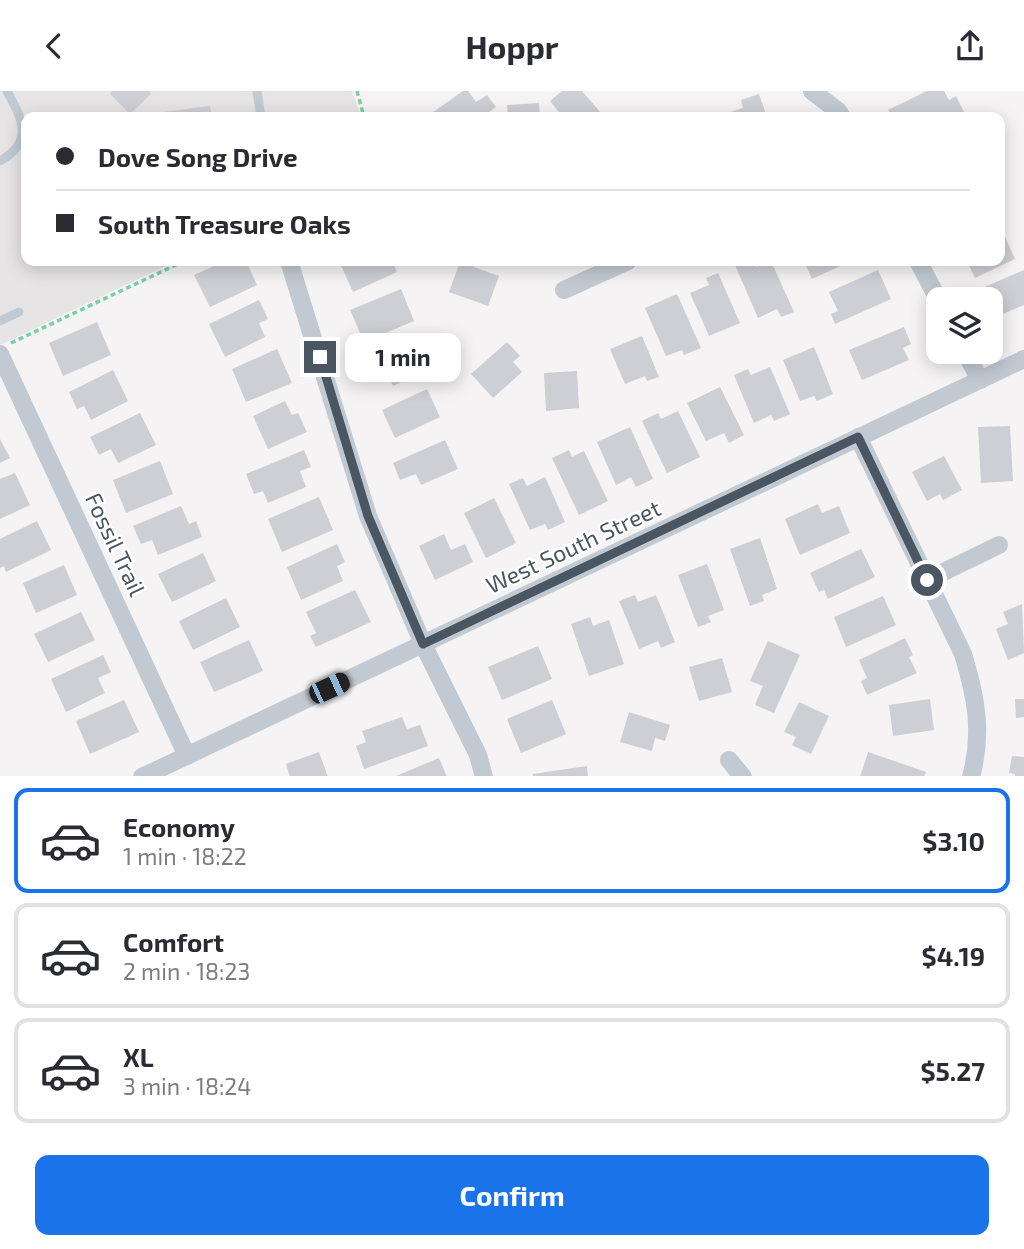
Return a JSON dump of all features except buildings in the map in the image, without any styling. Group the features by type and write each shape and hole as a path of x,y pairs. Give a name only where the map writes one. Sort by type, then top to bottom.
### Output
{"street":[{"path":"812,91 836,112"},
{"path":"291,266 368,516 423,644 478,755 484,776"},
{"path":"564,291 617,266"},
{"path":"921,266 932,287"},
{"name":"Fossil Trail","path":"0,354 187,756"},
{"name":"West South Street","path":"142,776 1024,359"},
{"path":"971,364 980,380"},
{"path":"858,437 963,655 974,691 979,724 977,755 971,776"},
{"path":"927,580 999,545"},
{"path":"729,760 743,776"}],"lane":[{"path":"7,91 21,119"},
{"path":"257,91 260,112"},
{"path":"0,161 9,156 21,141"},
{"path":"0,321 19,312"}],"path":[{"path":"357,91 363,112"},
{"path":"0,348 173,266"}],"shaded area":[{"path":"0,91 352,91 359,112 21,112 21,266 166,266 0,345"}],"route":[{"path":"320,357 368,516 423,644 858,437 927,580"}]}
